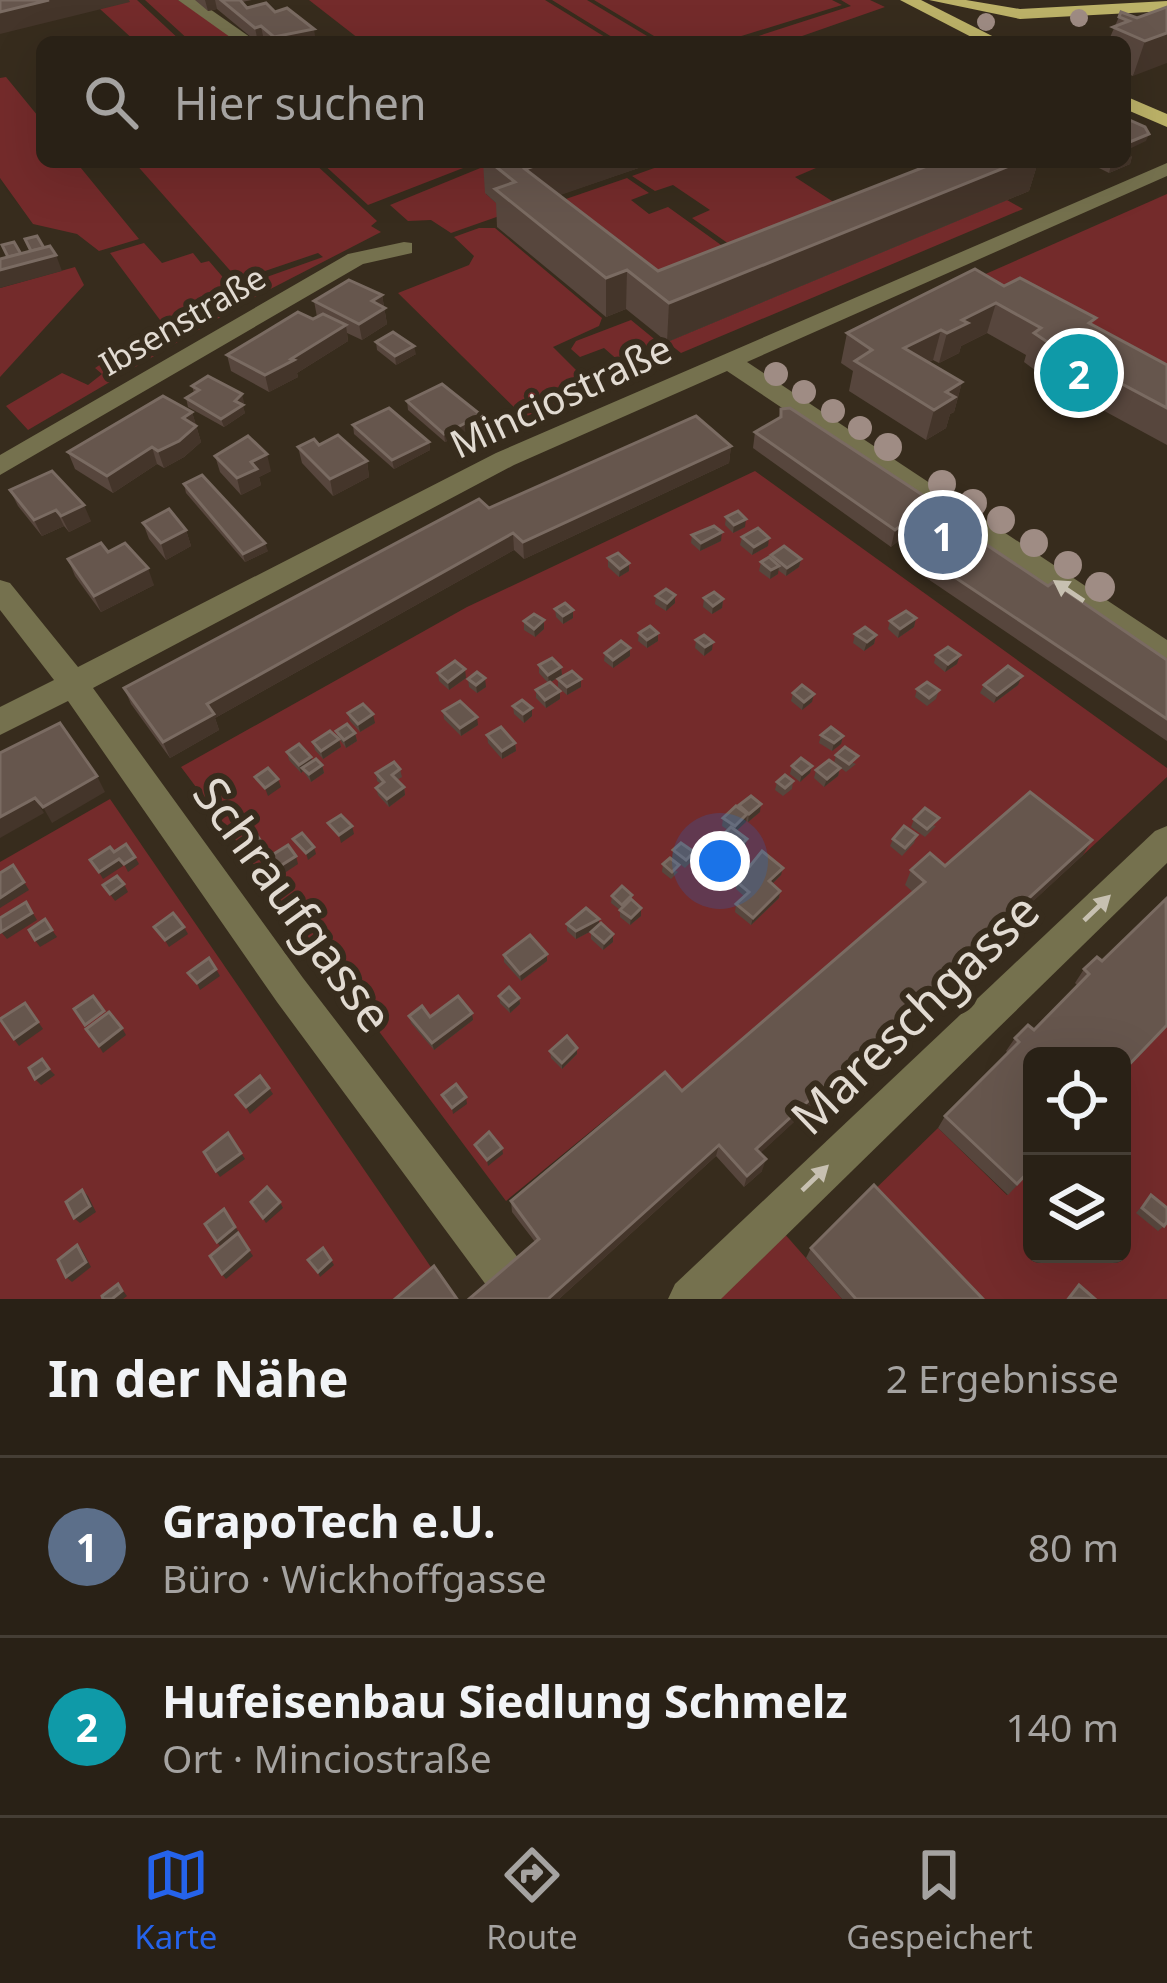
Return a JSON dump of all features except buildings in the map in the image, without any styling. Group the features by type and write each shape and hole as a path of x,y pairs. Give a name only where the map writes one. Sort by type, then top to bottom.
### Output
{"main road":[{"path":"908,0 983,36"},
{"path":"937,0 1057,14"},
{"path":"1014,36 1018,26 1057,14 1167,6"},
{"path":"1131,105 1167,122"}],"street":[{"path":"186,0 239,36"},
{"name":"Minciostraße","path":"0,722 505,460 1167,169"},
{"name":"Ibsenstraße","path":"0,466 356,259 404,248"},
{"path":"729,361 1167,655"},
{"name":"Schraufgasse","path":"0,590 290,990 507,1278"},
{"name":"Mareschgasse","path":"690,1299 1167,841"}],"shaded area":[{"path":"137,0 176,36 129,36 100,9"},
{"path":"145,0 178,0 232,36 184,36"},
{"path":"309,0 545,0 603,36 355,36"},
{"path":"552,0 587,0 647,36 610,36"},
{"path":"594,0 832,0 842,5 741,36 654,36"},
{"path":"841,0 870,0 885,7 802,36 758,36 851,6"},
{"path":"6,77 36,114 36,168 81,168 139,239 99,251 77,234 33,224 0,178 0,78"},
{"path":"139,168 320,168 377,221 371,226 381,232 253,298 28,430 6,406 62,373 88,385 102,374 95,368 163,324 110,253 144,243 162,263 193,253 201,263 209,261 233,289 323,257 318,253 247,277 235,276"},
{"path":"328,168 463,168 368,205"},
{"path":"480,168 493,168 486,194 508,213 451,233 431,220 408,221 390,205"},
{"path":"654,168 816,168 795,177 835,203 753,261 692,218 710,210 673,185 655,191 632,176"},
{"path":"627,178 649,193 631,200 649,214 668,207 749,265 684,291 560,201"},
{"path":"1167,194 1167,376 981,276"},
{"path":"1007,200 1023,209 681,353 667,342"},
{"path":"495,228 602,318 599,326 553,347 595,389 524,417 398,293 469,265 474,256 454,237"},
{"path":"75,267 84,285 0,377 0,288"},
{"path":"631,320 675,356 612,382 598,372 620,362 604,348 580,357 571,349 576,341"},
{"path":"755,471 1167,768 1167,777 1083,855 1022,808 680,1104 656,1078 506,1201 181,767 467,607"},
{"path":"110,799 437,1276 410,1299 0,1299 0,862"},
{"path":"1167,1026 1167,1299 965,1299 868,1196 938,1128 1007,1195 1023,1179 1023,1263 1131,1263 1131,1064"},
{"path":"783,1232 842,1299 720,1299"}],"place":[{"name":"Hufeisenbau Siedlung Schmelz","path":"1079,373"},
{"name":"GrapoTech e.U.","path":"943,535"}]}
